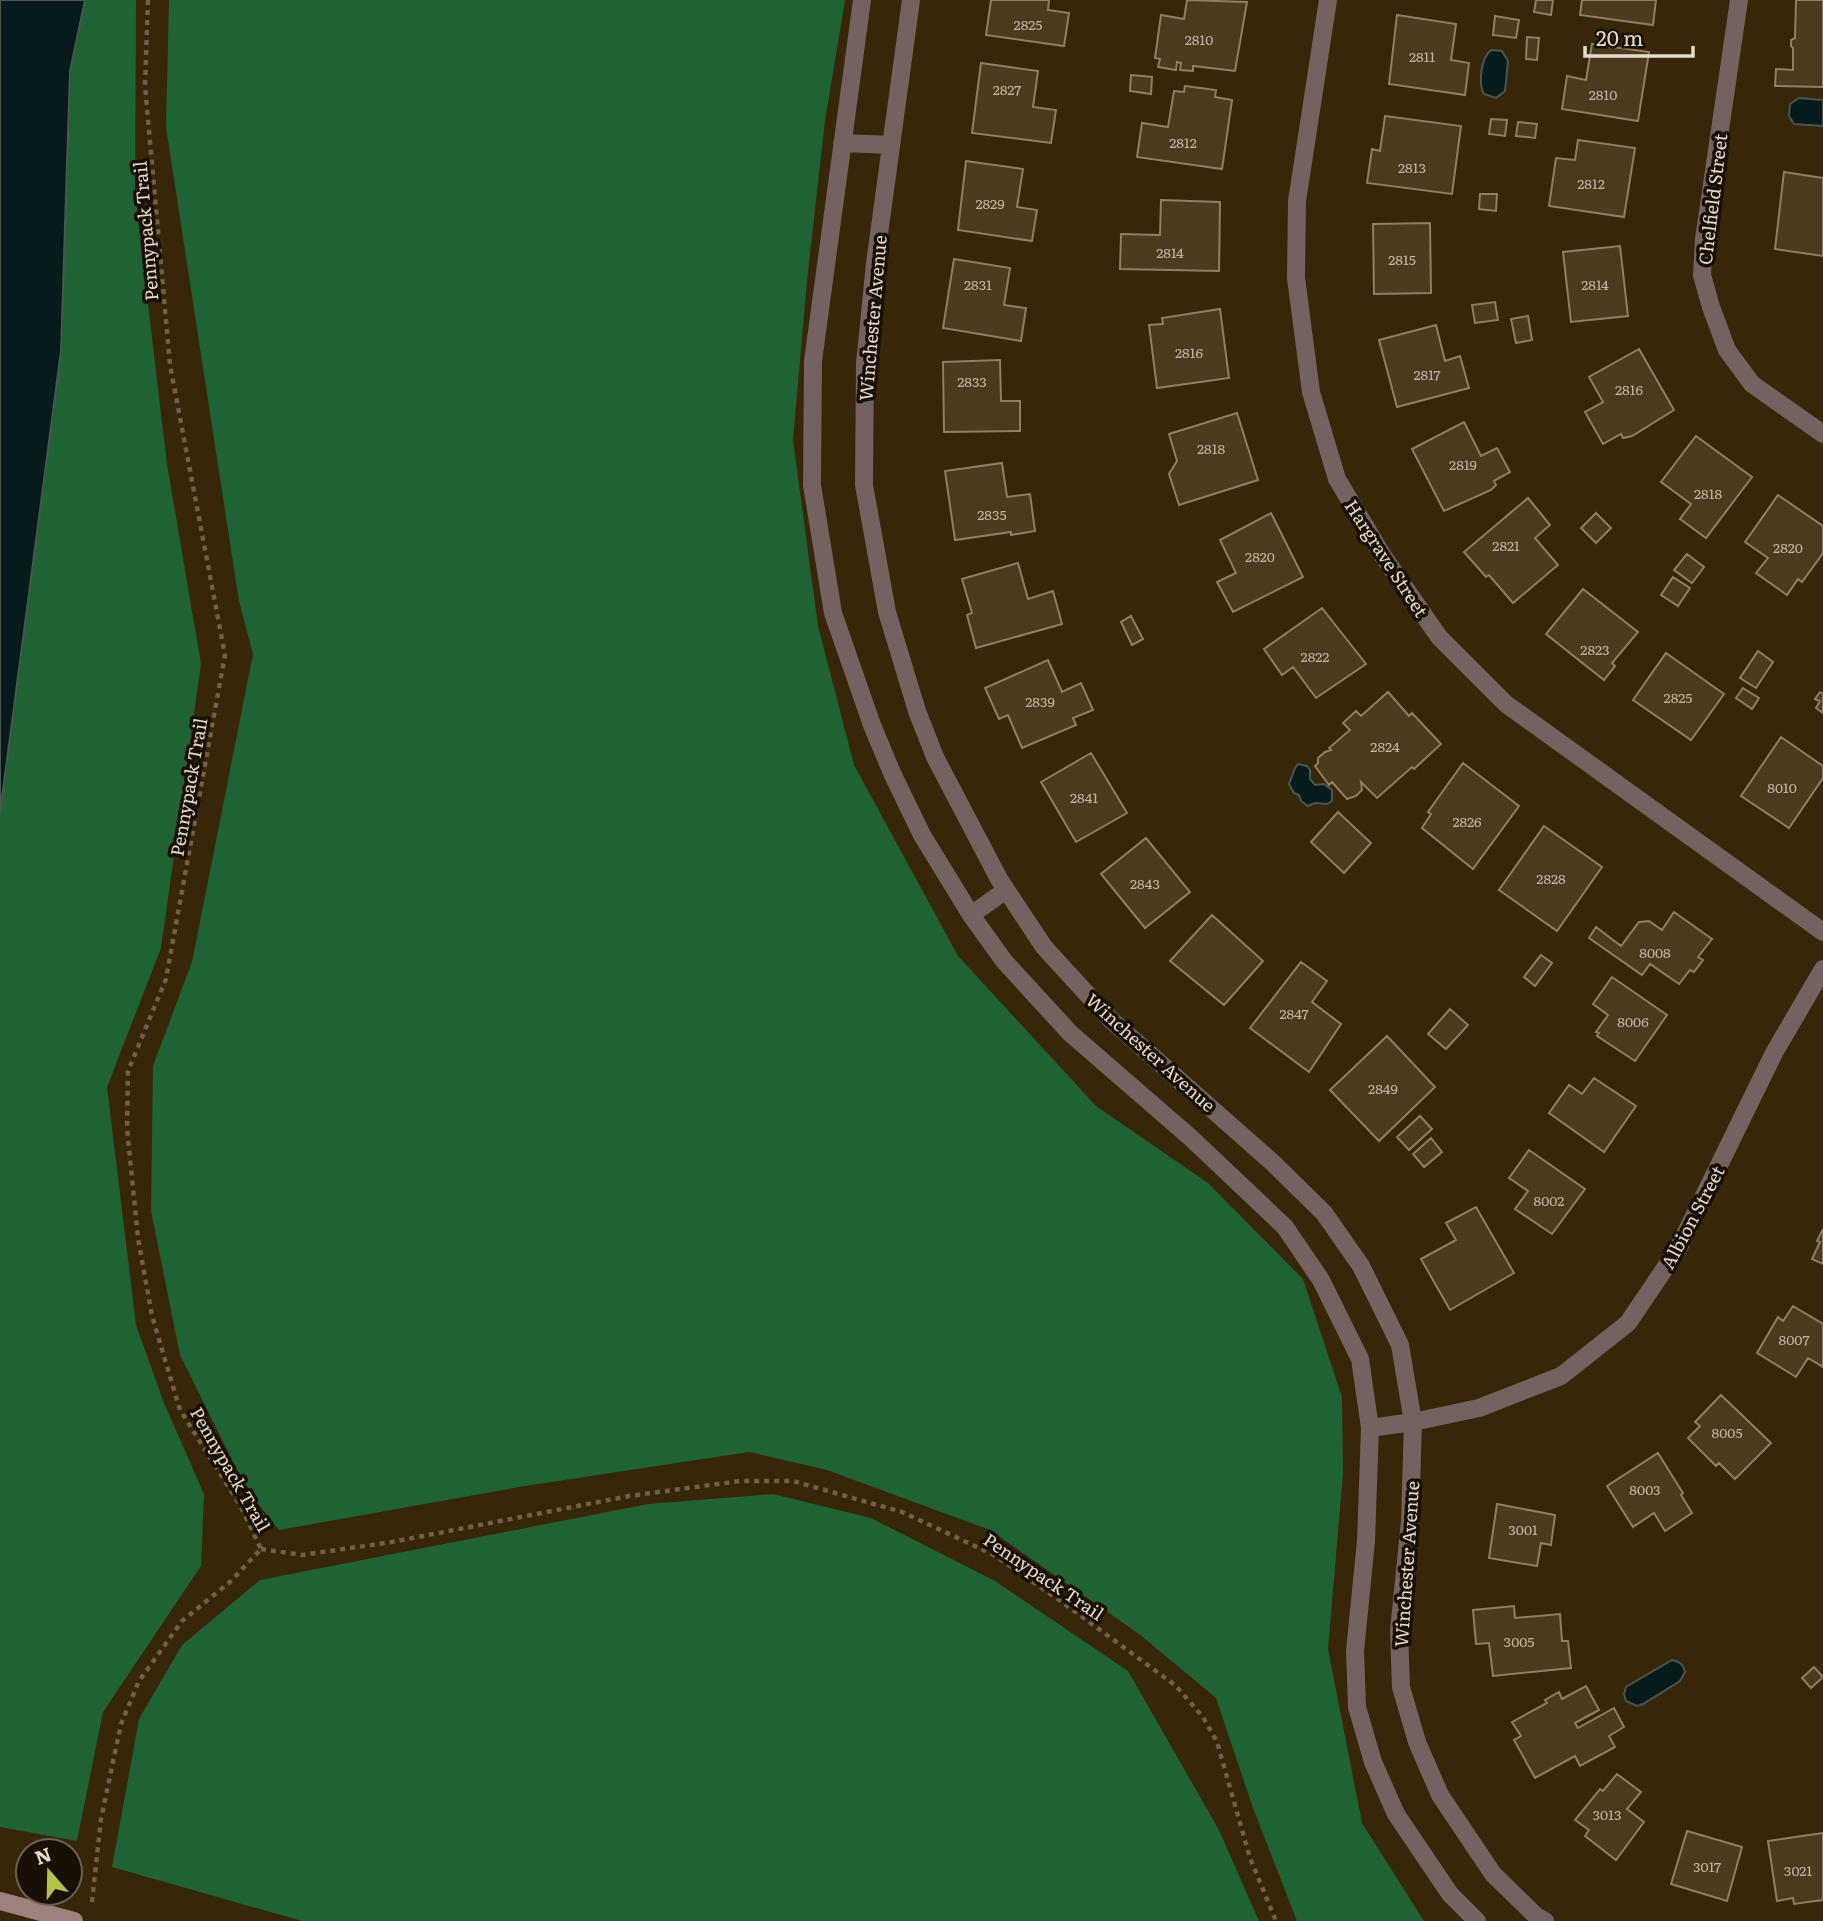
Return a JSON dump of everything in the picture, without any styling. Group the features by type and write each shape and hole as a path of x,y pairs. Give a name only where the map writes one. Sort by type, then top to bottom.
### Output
{"main road":[{"path":"0,1901 74,1921"}],"street":[{"name":"Winchester Avenue","path":"862,0 813,361 812,485 838,625 872,725 892,773 922,835 971,915 1004,961 1070,1033 1191,1138 1285,1227 1321,1280 1360,1359 1370,1428 1366,1541 1355,1651 1357,1707 1373,1762 1396,1814 1450,1894 1477,1921"},
{"name":"Winchester Avenue","path":"911,0 875,263 865,364 864,485 887,612 917,711 935,757 1006,890 1044,947 1110,1019 1273,1163 1324,1213 1360,1266 1400,1345 1412,1422 1410,1521 1399,1631 1401,1687 1416,1742 1440,1795 1493,1874 1536,1916 1545,1921"},
{"name":"Hargrave Street","path":"1328,0 1297,201 1296,278 1311,392 1337,478 1383,556 1439,638 1506,704 1823,932"},
{"name":"Chelfield Street","path":"1739,0 1704,239 1702,275 1727,350 1752,384 1823,434"},
{"path":"842,143 891,145"},
{"path":"971,915 1006,890"},
{"name":"Albion Street","path":"1370,1428 1479,1408 1561,1376 1628,1324 1678,1249 1774,1053 1823,969"}],"path":[{"name":"Pennypack Trail","path":"148,0 145,86 170,365 225,655 166,979 128,1070 127,1128 138,1238 152,1316 180,1410 240,1505 261,1549"},
{"name":"Pennypack Trail","path":"261,1549 302,1555 392,1542 618,1497 740,1481 793,1481 902,1512 994,1555 1175,1685 1203,1717 1217,1742 1250,1858 1276,1921"},
{"name":"Pennypack Trail","path":"91,1908 101,1819 121,1724 139,1681 182,1621 231,1581 261,1549"}],"green space":[{"path":"85,0 136,0 135,195 167,464 201,664 161,948 107,1087 136,1325 164,1403 204,1494 201,1566 103,1712 78,1837 55,1837 0,1827 0,800 61,351 70,71"},
{"path":"169,0 845,0 825,121 793,440 818,626 854,765 958,956 1096,1106 1208,1183 1303,1279 1342,1397 1343,1474 1328,1649 1362,1823 1424,1921 1297,1921 1253,1808 1216,1698 1139,1634 990,1530 827,1470 749,1452 525,1486 279,1530 247,1490 180,1355 151,1211 153,1066 192,962 253,654 239,601 166,127"},
{"path":"773,1494 871,1518 995,1581 1128,1671 1219,1830 1259,1921 302,1921 112,1867 139,1719 182,1645 260,1580 648,1504"}],"shaded area":[{"path":"0,0 85,0 70,71 61,351 0,813"},
{"path":"1491,50 1502,51 1508,61 1505,91 1496,98 1484,94 1481,84 1483,65"},
{"path":"1799,98 1823,100 1823,126 1794,124 1789,116 1790,104"},
{"path":"1298,764 1307,766 1310,779 1315,785 1324,784 1332,790 1332,801 1308,806 1301,801 1289,784"},
{"path":"1672,1660 1681,1664 1684,1669 1680,1681 1643,1704 1637,1706 1626,1701 1626,1687"}],"building":[{"path":"991,0 1049,0 1048,10 1069,13 1064,46 986,35"},
{"path":"1187,0 1247,2 1235,71 1193,66 1193,71 1180,70 1181,63 1177,62 1176,70 1158,67 1160,59 1155,58 1161,15 1184,19"},
{"path":"1536,0 1553,0 1551,15 1534,12"},
{"path":"1582,0 1656,0 1653,25 1580,15"},
{"path":"1796,0 1823,0 1823,87 1775,86 1776,69 1793,70 1791,40 1795,38"},
{"path":"1397,15 1456,24 1451,60 1469,63 1465,95 1389,84"},
{"path":"1495,16 1519,20 1516,38 1493,35"},
{"path":"1527,37 1539,38 1537,60 1526,59"},
{"path":"1592,44 1649,52 1638,121 1562,109 1567,76 1586,80"},
{"path":"981,63 1038,71 1033,107 1056,110 1051,143 972,133"},
{"path":"1131,75 1152,77 1151,94 1130,91"},
{"path":"1185,86 1216,90 1215,97 1232,100 1222,169 1137,157 1142,123 1168,127 1174,91 1184,92"},
{"path":"1385,116 1461,126 1452,194 1367,183 1372,149 1380,151"},
{"path":"1491,119 1507,120 1505,136 1489,134"},
{"path":"1518,122 1537,124 1535,138 1516,136"},
{"path":"1578,140 1635,148 1624,217 1549,206 1556,158 1575,160"},
{"path":"966,161 1023,169 1017,207 1037,210 1032,241 958,230"},
{"path":"1784,172 1823,178 1823,256 1775,249"},
{"path":"1480,194 1497,194 1496,211 1479,209"},
{"path":"1161,200 1220,202 1219,271 1120,269 1121,234 1160,235"},
{"path":"1430,223 1431,293 1374,294 1373,224"},
{"path":"1620,246 1628,316 1571,322 1563,252"},
{"path":"954,259 1010,268 1004,305 1026,308 1021,341 943,328"},
{"path":"1495,302 1498,320 1475,323 1472,305"},
{"path":"1220,309 1229,378 1157,388 1149,325 1163,324 1162,318"},
{"path":"1528,316 1532,340 1516,343 1511,319"},
{"path":"1436,325 1445,361 1460,356 1469,388 1397,407 1379,340"},
{"path":"1639,349 1674,410 1632,436 1623,438 1621,434 1603,444 1585,412 1603,402 1589,377"},
{"path":"1000,360 1001,401 1020,401 1020,431 944,432 943,362"},
{"path":"1237,413 1258,480 1179,505 1169,474 1177,461 1169,434"},
{"path":"1464,422 1481,456 1497,448 1510,472 1494,481 1496,485 1491,490 1444,511 1412,449"},
{"path":"1696,436 1752,477 1706,538 1680,519 1691,504 1661,482"},
{"path":"1002,463 1007,497 1030,494 1035,531 955,540 945,471"},
{"path":"1778,495 1823,526 1823,553 1802,582 1798,579 1787,595 1756,573 1768,558 1745,542"},
{"path":"1528,498 1550,525 1535,538 1558,565 1513,603 1464,552"},
{"path":"1271,513 1303,577 1233,612 1217,582 1236,573 1220,540"},
{"path":"1596,513 1611,528 1596,543 1581,528"},
{"path":"1687,554 1704,567 1692,583 1674,570"},
{"path":"1018,563 1028,599 1053,591 1062,624 976,648 967,615 972,613 962,579"},
{"path":"1673,577 1690,588 1678,606 1661,595"},
{"path":"1583,589 1638,632 1612,663 1615,666 1604,680 1546,634"},
{"path":"1322,608 1366,664 1316,698 1293,667 1282,675 1264,649"},
{"path":"1131,616 1143,639 1132,645 1121,622"},
{"path":"1758,651 1773,662 1756,688 1740,678"},
{"path":"1666,653 1724,694 1691,740 1633,700"},
{"path":"1048,660 1062,692 1081,683 1093,710 1073,718 1076,725 1022,748 1008,715 999,719 985,688"},
{"path":"1743,688 1759,698 1752,709 1736,698"},
{"path":"1388,692 1409,716 1412,713 1441,744 1377,798 1361,782 1362,790 1347,799 1332,782 1329,785 1315,766 1318,758 1331,750 1329,748 1350,730 1343,723 1356,711 1361,716"},
{"path":"1820,692 1823,694 1823,713 1816,708 1820,701 1815,699"},
{"path":"1781,737 1823,766 1823,778 1789,828 1741,796"},
{"path":"1091,753 1127,813 1076,842 1041,782"},
{"path":"1463,763 1519,806 1473,869 1422,828 1431,814 1428,812"},
{"path":"1338,812 1371,843 1344,873 1311,842"},
{"path":"1544,826 1602,867 1557,931 1499,890"},
{"path":"1146,838 1190,892 1145,928 1101,874"},
{"path":"1674,912 1712,939 1698,957 1703,960 1694,972 1690,970 1679,984 1650,964 1642,975 1589,938 1596,927 1621,946 1639,922 1649,921 1662,930"},
{"path":"1212,915 1263,961 1224,1005 1170,961"},
{"path":"1541,955 1552,963 1535,986 1524,977"},
{"path":"1301,962 1327,981 1312,1002 1341,1024 1309,1072 1250,1028"},
{"path":"1612,977 1667,1015 1635,1061 1597,1036 1599,1033 1596,1032 1608,1015 1593,1004"},
{"path":"1450,1009 1468,1025 1446,1049 1428,1034"},
{"path":"1387,1036 1435,1087 1379,1141 1330,1090"},
{"path":"1594,1078 1636,1106 1604,1152 1549,1113 1569,1085 1582,1094"},
{"path":"1420,1116 1432,1129 1409,1150 1397,1137"},
{"path":"1431,1138 1442,1152 1424,1167 1413,1154"},
{"path":"1529,1150 1585,1189 1552,1234 1515,1209 1528,1191 1509,1178"},
{"path":"1476,1207 1514,1273 1450,1310 1421,1259 1456,1240 1446,1223"},
{"path":"1823,1229 1823,1264 1812,1259"},
{"path":"1793,1306 1823,1324 1823,1367 1808,1358 1796,1377 1757,1353 1778,1317 1783,1321"},
{"path":"1721,1395 1771,1443 1735,1479 1719,1463 1716,1466 1688,1438 1700,1426 1695,1422"},
{"path":"1658,1453 1692,1513 1665,1531 1654,1513 1633,1527 1607,1486"},
{"path":"1497,1504 1555,1515 1551,1545 1541,1543 1537,1566 1489,1558"},
{"path":"1514,1606 1515,1618 1560,1614 1562,1641 1568,1641 1571,1668 1493,1676 1489,1643 1476,1644 1473,1610"},
{"path":"1814,1667 1823,1677 1811,1688 1802,1678"},
{"path":"1586,1686 1599,1710 1575,1723 1578,1728 1614,1708 1624,1727 1609,1736 1615,1747 1580,1766 1575,1756 1535,1778 1514,1740 1521,1736 1512,1722 1547,1703 1545,1700 1559,1692 1562,1699"},
{"path":"1617,1774 1641,1792 1627,1809 1644,1822 1616,1860 1585,1836 1589,1830 1575,1820 1600,1789 1603,1791"},
{"path":"1687,1831 1742,1847 1727,1901 1671,1884"},
{"path":"1823,1833 1823,1900 1794,1904 1793,1898 1777,1901 1768,1841"}]}
